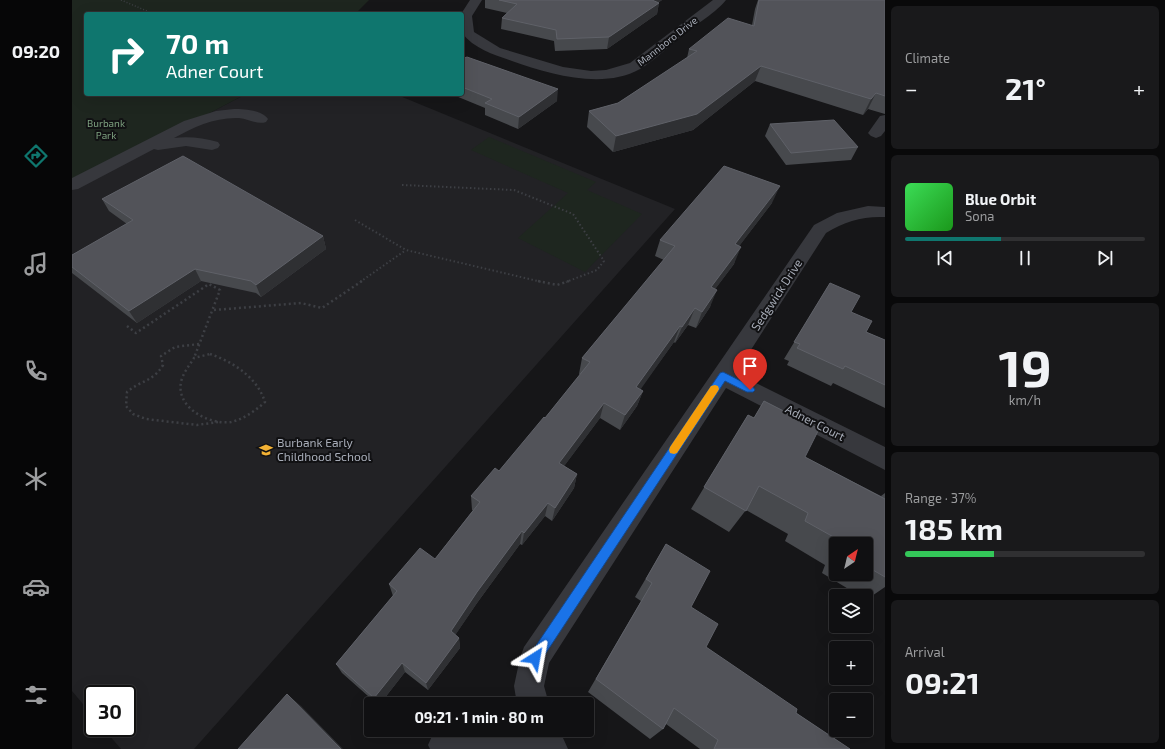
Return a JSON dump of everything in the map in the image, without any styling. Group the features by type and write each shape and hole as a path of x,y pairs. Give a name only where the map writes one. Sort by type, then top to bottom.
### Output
{"street":[{"name":"Mannboro Drive","path":"476,0 466,16 468,33 489,48 547,68 574,74 604,75 622,72 635,66 720,0"},
{"path":"72,185 189,124 206,118 236,113 254,116 261,119"},
{"path":"876,133 885,119"},
{"path":"127,156 159,145 173,142 186,141 212,145"},
{"name":"Sedgwick Drive","path":"531,697 529,686 535,658 820,229 831,221 860,212 885,212"},
{"name":"Adner Court","path":"723,376 885,459"},
{"path":"444,745 544,740"}],"path":[{"path":"121,0 149,12"},
{"path":"355,220 406,250 558,286 597,270 604,261 572,214 514,190 402,185"},
{"path":"214,310 301,303 322,308 406,250"},
{"path":"127,326 136,334 209,284 220,290 214,310 194,358 185,371 180,383 181,396 186,406 199,416 218,422"},
{"path":"194,358 210,354 225,359 239,367 262,392 265,402 255,412 236,420 197,425 146,419 133,414 126,406 127,392 134,386 157,375 163,365 161,356 169,349 180,345 199,344"}],"shaded area":[{"name":"Burbank Early Childhood School","path":"242,96 400,96 675,209 194,749 121,749 111,737 136,737 136,685 84,685 84,705 72,691 72,185"}],"green space":[{"name":"Burbank Park","path":"72,0 369,0 357,12 84,12 84,96 242,96 72,185"},
{"path":"489,137 596,182 587,190 642,214 585,272 518,238 568,193 471,150"}],"building":[{"path":"499,0 652,0 659,3 609,37 557,39 556,30 502,18 517,4"},
{"path":"759,0 885,0 885,96 876,93 871,99 761,66 697,114 616,136 589,111 618,103 697,51 689,49 728,18 754,26"},
{"path":"467,57 558,89 519,117 485,103 492,99 464,88 464,58"},
{"path":"834,120 858,147 791,153 770,124"},
{"path":"183,156 323,236 256,285 251,281 195,269 129,311 72,267 72,255 133,220 102,199"},
{"path":"724,166 780,186 735,244 741,247 711,287 717,290 702,312 695,308 682,327 680,326 636,387 643,391 625,415 604,403 559,463 577,474 555,508 548,503 524,533 522,531 477,592 451,631 459,638 426,683 402,663 375,697 373,697 336,664 397,591 389,584 420,548 435,559 480,502 471,496 495,468 499,471 544,417 545,418 590,362 582,358 675,246 660,240"},
{"path":"830,283 860,296 851,312 872,321 866,332 885,340 885,385 845,366 843,369 797,348 800,344 794,342"},
{"path":"764,401 819,429 805,457 885,499 885,577 873,570 873,537 834,537 805,521 808,513 759,486 746,511 704,487 748,415 754,418"},
{"path":"666,544 710,571 691,607 718,624 706,647 797,709 796,713 829,735 829,737 832,737 850,749 714,749 718,740 674,708 663,729 596,679 652,583 646,579"},
{"path":"287,694 341,749 238,749"}],"slow traffic":[{"path":"674,450 715,389"}],"place":[{"name":"Burbank Early Childhood School","path":"266,450"}],"route":[{"path":"535,658 723,376 750,390"}]}
